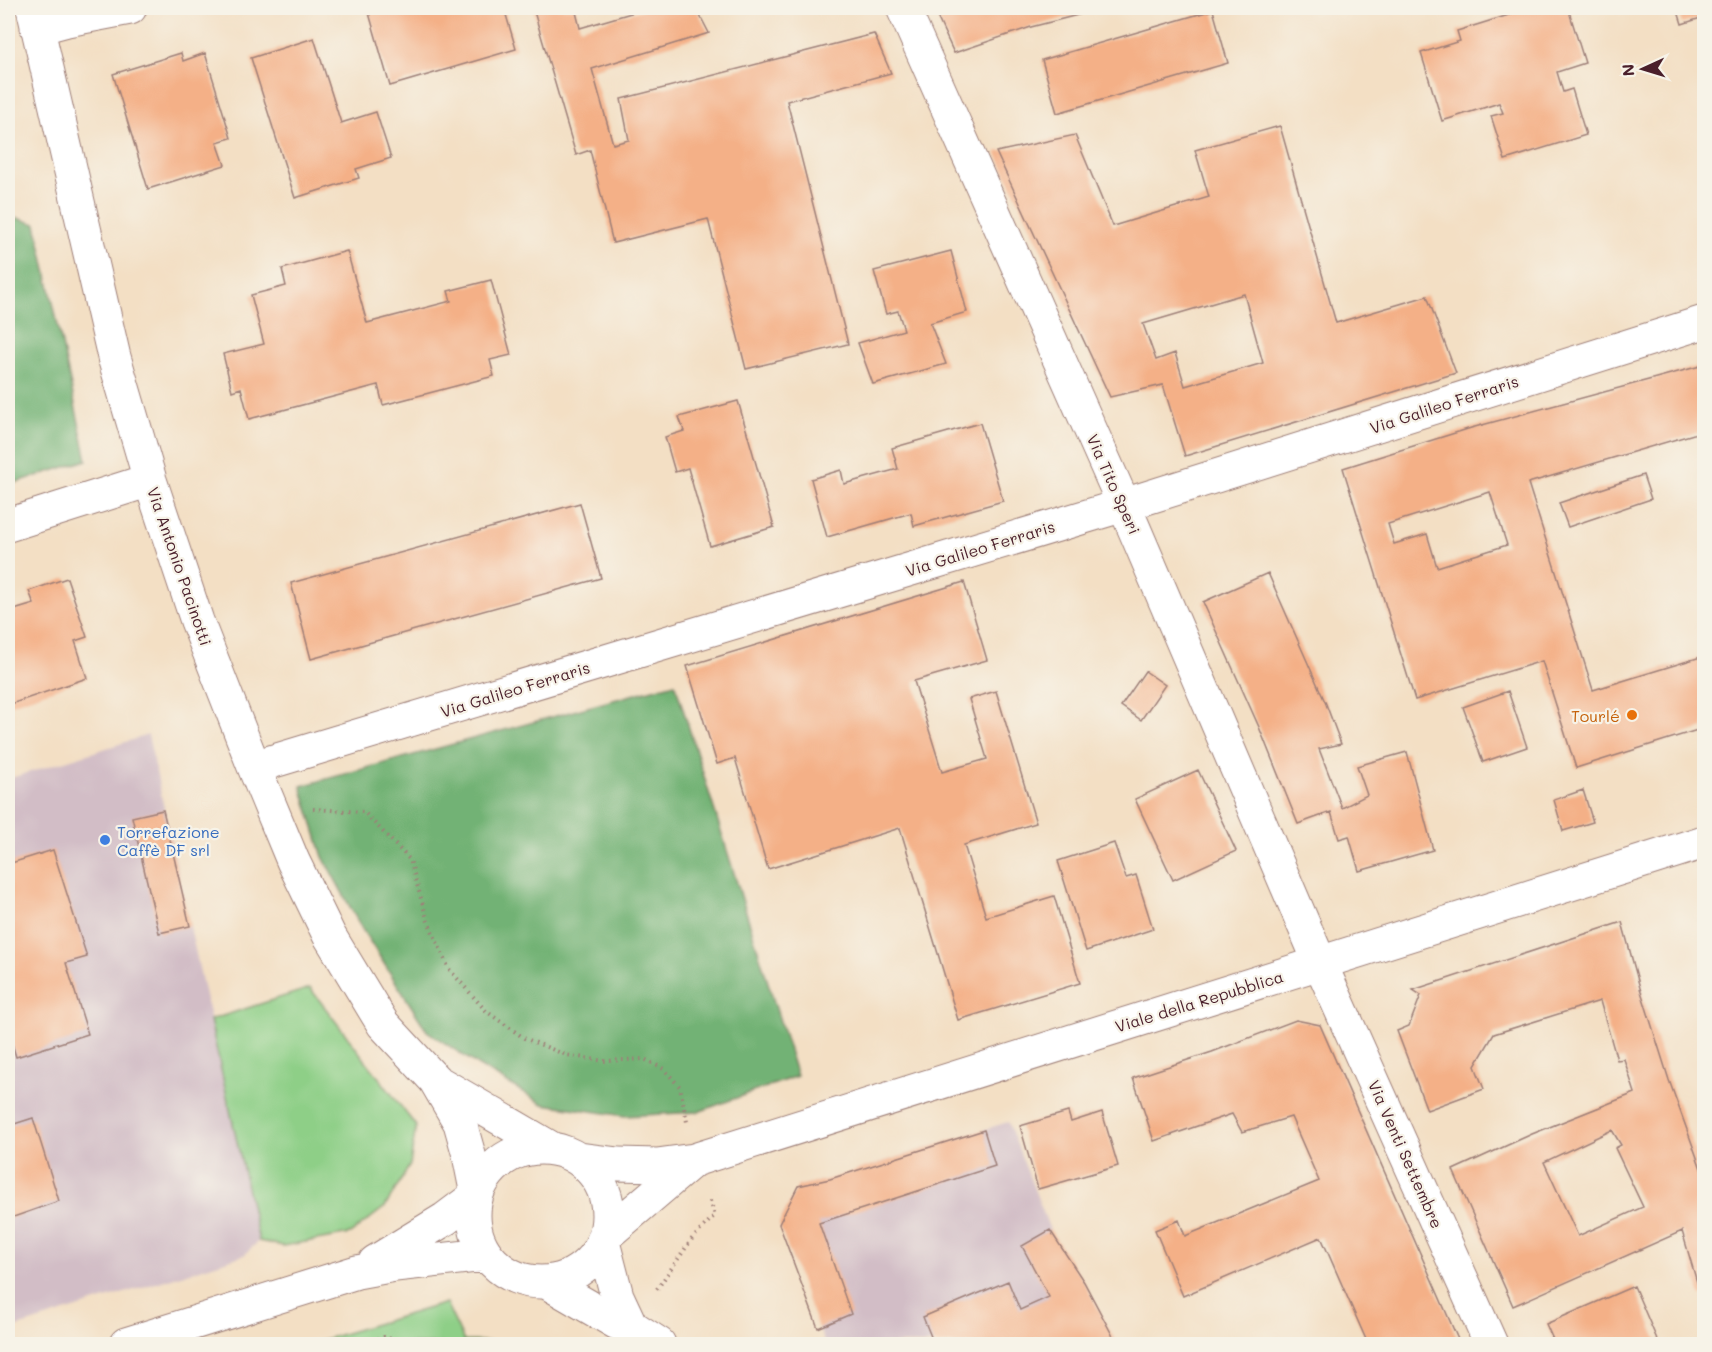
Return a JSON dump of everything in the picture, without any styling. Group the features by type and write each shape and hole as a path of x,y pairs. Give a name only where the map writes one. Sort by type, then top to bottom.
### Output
{"street":[{"path":"35,18 67,20 130,8"},
{"name":"Via Tito Speri","path":"903,8 1124,505 1320,963"},
{"name":"Via Antonio Pacinotti","path":"35,18 114,357 150,480 197,621 293,861 338,951 383,1024 435,1080 459,1123 469,1155 477,1195"},
{"name":"Via Galileo Ferraris","path":"254,767 1124,505 1704,322"},
{"path":"8,525 150,480"},
{"name":"Viale della Repubblica","path":"694,1160 604,1239 590,1262 572,1276 548,1283 524,1281 502,1271 485,1255 473,1225 473,1211 483,1179 499,1162 529,1148 618,1164 657,1165 694,1160 1704,842"},
{"name":"Via Venti Settembre","path":"1320,963 1491,1344"},
{"name":"Via Antonio Pacinotti","path":"435,1080 565,1153"},
{"path":"565,1153 596,1175 606,1196 609,1219 604,1239 616,1296 631,1326"},
{"name":"Viale della Repubblica","path":"357,1272 445,1219 477,1195"},
{"name":"Viale della Repubblica","path":"126,1344 357,1272 395,1265 485,1255"},
{"path":"548,1283 617,1323 631,1326 659,1344"}],"path":[{"path":"304,809 364,812 410,860 427,919 449,969 486,1011 524,1038 566,1055 604,1061 644,1059 664,1069 680,1087 694,1160 715,1215 692,1239 631,1326"},
{"path":"360,1344 384,1337 410,1344"}],"shaded area":[{"path":"148,735 259,1241 244,1255 8,1330 8,779"},
{"path":"1008,1122 1050,1230 1084,1282 1117,1344 825,1344 779,1224 798,1186 830,1179"}],"green space":[{"path":"17,218 36,224 87,460 8,485 8,221"},
{"path":"675,683 797,1076 698,1112 625,1116 543,1104 479,1066 427,1031 362,929 323,857 301,786"},
{"path":"310,988 416,1126 410,1165 385,1207 350,1234 283,1246 259,1241 210,1020"},
{"path":"446,1303 464,1341 581,1344 309,1344"}],"building":[{"path":"387,8 504,8 516,49 390,86 369,13"},
{"path":"533,8 575,8 580,28 648,8 696,8 709,33 592,69 613,144 629,140 621,99 874,34 891,73 787,101 848,344 746,369 708,219 613,243 590,150 576,155"},
{"path":"933,8 1105,8 1031,27 954,53"},
{"path":"1509,8 1568,8 1585,63 1557,72 1563,92 1572,89 1586,135 1505,160 1491,116 1503,113 1499,103 1442,121 1421,53 1460,41 1457,31 1512,14"},
{"path":"1677,8 1704,8 1704,17 1682,24"},
{"path":"1213,10 1228,63 1057,113 1042,60"},
{"path":"314,38 341,123 376,112 391,158 356,169 359,178 295,198 251,58"},
{"path":"181,53 183,61 205,53 231,138 217,142 225,165 148,189 113,74"},
{"path":"1280,126 1336,323 1427,296 1456,373 1185,456 1163,385 1110,397 996,152 1075,135 1113,226 1209,197 1195,150","holes":["1244,294 1263,363 1185,386 1175,353 1156,360 1143,324"]},
{"path":"347,251 367,323 451,301 448,291 491,280 511,355 490,360 494,376 383,405 378,385 249,419 241,388 232,391 223,354 264,344 251,295 286,286 282,269"},
{"path":"951,251 967,312 930,323 946,364 873,384 858,343 904,330 898,311 886,314 874,271"},
{"path":"1704,365 1704,431 1528,483 1593,690 1704,656 1704,728 1576,768 1542,661 1415,700 1343,468 1471,428","holes":["1490,492 1507,545 1437,567 1427,534 1394,544 1388,524"]},
{"path":"738,401 774,527 710,546 688,468 675,472 665,437 684,431 679,417"},
{"path":"980,423 1003,501 914,526 911,513 827,537 811,479 841,470 844,484 898,469 892,448"},
{"path":"1643,475 1651,499 1568,527 1559,503"},
{"path":"580,503 601,578 311,659 291,583"},
{"path":"1268,573 1326,704 1341,744 1319,749 1342,808 1367,795 1357,766 1407,752 1433,850 1359,871 1349,836 1339,839 1331,812 1298,824 1259,727 1203,602"},
{"path":"67,578 87,637 75,641 87,678 8,705 8,601 11,600 14,610 34,604 29,591"},
{"path":"964,582 987,660 914,681 942,772 987,759 969,699 996,691 1036,823 964,845 986,917 1054,896 1080,983 958,1020 900,828 768,869 735,758 717,764 687,666"},
{"path":"1145,671 1165,685 1141,720 1121,706"},
{"path":"1508,691 1527,747 1483,762 1463,707"},
{"path":"1198,770 1236,851 1173,880 1135,799"},
{"path":"1583,790 1593,822 1563,831 1554,800"},
{"path":"163,810 190,926 159,933 132,817"},
{"path":"1114,843 1126,878 1136,875 1153,929 1086,951 1058,861"},
{"path":"53,850 87,957 66,963 88,1034 16,1057 8,1030 8,864"},
{"path":"1622,922 1669,1080 1704,1177 1704,1295 1701,1296 1682,1231 1513,1306 1453,1170 1532,1134 1635,1093 1624,1059 1617,1060 1600,1001 1494,1034 1475,1066 1484,1089 1427,1110 1397,1031 1409,1026 1421,995 1413,990","holes":["1612,1130 1621,1145 1615,1148 1643,1207 1578,1236 1544,1162"]},
{"path":"1296,1020 1320,1025 1460,1344 1368,1344 1321,1237 1183,1296 1155,1230 1179,1220 1185,1236 1319,1181 1291,1117 1242,1132 1232,1114 1154,1141 1133,1078 1212,1052"},
{"path":"1068,1112 1071,1122 1102,1112 1118,1166 1038,1189 1020,1126"},
{"path":"33,1118 59,1201 8,1219 8,1126"},
{"path":"984,1130 995,1166 819,1223 851,1314 818,1328 779,1224 798,1186 830,1179"},
{"path":"1050,1230 1084,1282 1117,1344 934,1344 923,1317 1008,1281 1020,1310 1049,1297 1022,1246"},
{"path":"1634,1286 1659,1344 1555,1344 1546,1324"}],"place":[{"name":"Tourlé","path":"1632,715"},
{"name":"Torrefazione Caffè DF srl","path":"105,840"}]}
